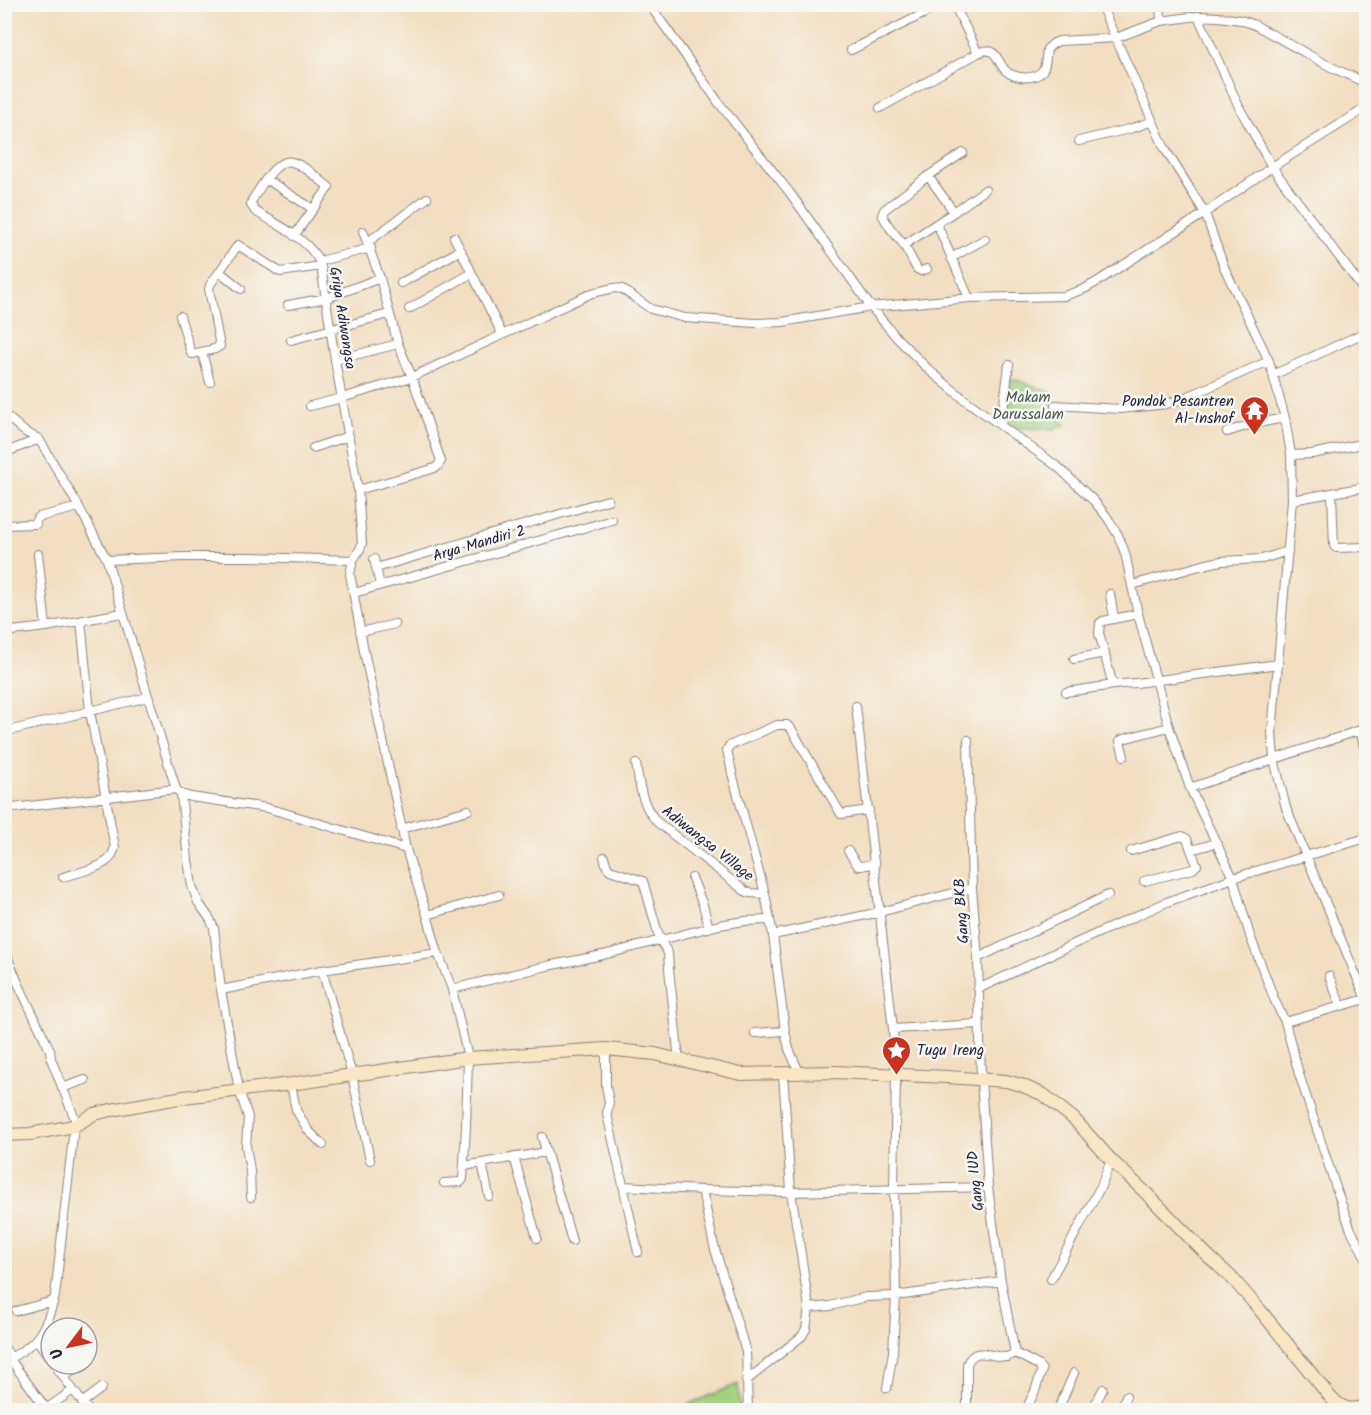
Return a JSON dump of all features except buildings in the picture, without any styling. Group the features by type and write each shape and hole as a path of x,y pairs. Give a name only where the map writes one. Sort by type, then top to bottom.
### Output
{"street":[{"path":"649,4 719,103 797,202 871,308 897,338 964,399 1058,466 1101,508 1118,535 1125,552 1138,614 1169,727 1190,788 1233,878 1250,936 1285,1022 1299,1074 1337,1191 1351,1230 1366,1258"},
{"path":"851,50 943,4"},
{"path":"954,4 978,52"},
{"path":"1160,4 1161,21"},
{"path":"1104,12 1166,149 1205,213 1224,267 1269,361 1285,418 1291,455 1292,500 1272,733 1274,759 1286,808 1366,999 1285,1022"},
{"path":"880,108 978,52 990,51 1007,72 1029,77 1037,75 1045,67 1047,49 1054,42 1116,38 1161,21 1198,16 1219,16 1255,25 1329,66 1366,83"},
{"path":"1198,16 1239,107 1272,167 1366,293"},
{"path":"310,406 411,377 591,293 614,288 622,289 651,309 685,318 755,323 782,322 871,308 969,298 1054,297 1073,293 1095,283 1366,108"},
{"path":"1079,141 1153,121"},
{"path":"927,269 921,271 917,269 904,245 882,214 884,210 928,176 963,153"},
{"name":"Griya Adiwangsa","path":"312,209 329,187 305,169 288,161 277,166 266,179 252,200 251,206 308,246 321,263 358,490 362,544 353,560 350,574 360,632 406,849 438,953 452,989 468,1058 464,1166"},
{"path":"928,176 954,212"},
{"path":"266,179 312,209 294,236"},
{"path":"904,245 985,190"},
{"path":"180,316 192,354 215,350 220,346 210,285 238,245 280,272 321,263 369,245 427,198"},
{"path":"937,224 969,298"},
{"path":"358,490 429,470 437,467 441,461 398,344 380,278 363,231"},
{"path":"454,237 502,334"},
{"path":"951,258 985,239"},
{"path":"400,283 461,250"},
{"path":"220,272 241,290"},
{"path":"408,309 472,273"},
{"path":"288,305 327,298 380,278"},
{"path":"291,340 389,314"},
{"path":"1273,375 1366,332"},
{"path":"335,360 398,344"},
{"path":"202,352 210,382"},
{"path":"1055,405 1120,409 1166,404 1269,361"},
{"path":"1001,426 1009,365"},
{"path":"4,414 24,432 39,439 80,507 107,560 179,792 192,886 198,902 214,928 221,990 239,1090 248,1117 246,1146 251,1197"},
{"path":"1227,432 1252,423 1285,418"},
{"path":"313,448 349,436"},
{"path":"4,453 39,439"},
{"path":"1291,455 1312,454 1366,443"},
{"path":"1292,500 1366,487"},
{"path":"1332,494 1334,546 1336,548 1366,547"},
{"path":"380,585 375,563 608,500"},
{"path":"4,525 36,524 39,517 80,507"},
{"name":"Arya Mandiri 2","path":"354,593 612,520"},
{"path":"1132,585 1221,561 1262,559 1288,551"},
{"path":"38,554 46,627"},
{"path":"107,560 183,557 353,560"},
{"path":"1110,594 1114,618"},
{"path":"4,632 122,613"},
{"path":"1112,682 1100,633 1100,623 1138,614"},
{"path":"63,877 101,865 109,860 115,848 90,711 81,621"},
{"path":"360,632 395,624"},
{"path":"1074,659 1105,653"},
{"path":"1066,692 1278,664"},
{"path":"4,732 148,697"},
{"path":"856,705 893,1029 896,1075 894,1190 896,1296 893,1352 888,1388"},
{"path":"798,1072 785,1032 773,935 765,894 726,750 729,746 777,725 787,725 841,814 869,810"},
{"path":"1124,756 1120,743 1123,739 1169,727"},
{"path":"1190,788 1363,729 1366,754"},
{"name":"Gang BKB","path":"968,741 981,1079"},
{"name":"Adiwangsa Village","path":"636,764 644,801 657,822 745,891 765,894"},
{"path":"4,808 179,792 191,797 267,808 406,849"},
{"path":"401,829 468,810"},
{"path":"1131,850 1182,836 1187,839 1197,865 1193,869 1144,881"},
{"path":"978,989 1157,906 1233,878 1366,838"},
{"path":"1191,850 1216,843"},
{"path":"848,851 858,866 874,863"},
{"path":"604,857 610,870 645,878 660,940 668,953 679,1060"},
{"path":"692,878 704,905 709,928"},
{"path":"773,935 880,912 972,888"},
{"path":"427,915 499,895"},
{"path":"978,958 1108,896"},
{"path":"452,989 709,928 745,921 770,920"},
{"path":"4,949 8,964 50,1050 51,1059 75,1119 53,1302 49,1318 36,1340 8,1359"},
{"path":"221,990 322,970 438,953"},
{"path":"322,970 352,1075 370,1160"},
{"path":"1329,976 1341,1006"},
{"path":"893,1029 979,1024"},
{"path":"755,1033 785,1032"},
{"path":"606,1049 608,1114 638,1252"},
{"path":"4,1135 30,1134 74,1126 94,1114 184,1097 468,1058 606,1049 655,1054 741,1074 834,1072 1006,1081 1044,1095 1074,1119 1111,1160 1232,1278 1323,1389 1343,1408 1353,1409 1366,1406"},
{"path":"746,1381 802,1336 806,1329 809,1308 791,1192 783,1073"},
{"name":"Gang IUD","path":"981,1079 988,1187 1001,1281 1015,1353"},
{"path":"62,1088 85,1080"},
{"path":"291,1084 296,1110 308,1130 323,1144"},
{"path":"542,1137 572,1241"},
{"path":"444,1183 461,1182 464,1166 546,1152"},
{"path":"514,1158 537,1238"},
{"path":"1051,1279 1101,1186 1111,1160"},
{"path":"482,1163 489,1196"},
{"path":"623,1185 791,1192 988,1187"},
{"path":"702,1190 714,1246 746,1352 748,1408"},
{"path":"809,1308 866,1298 1001,1281"},
{"path":"16,1311 53,1302"},
{"path":"36,1340 39,1344"},
{"path":"4,1347 8,1359 46,1410 73,1390"},
{"path":"967,1410 967,1364 970,1357 978,1353 1004,1357 1015,1353 1038,1365 1042,1370 1026,1410"},
{"path":"1058,1410 1074,1373"},
{"path":"64,1377 85,1407 102,1388"},
{"path":"1092,1410 1103,1389"},
{"path":"1120,1410 1126,1396"}],"green space":[{"name":"Makam Darussalam","path":"1010,378 1051,392 1052,414 1065,425 1055,429 1016,428 1005,422"},
{"path":"738,1384 740,1410 674,1410"}],"place":[{"name":"Pondok Pesantren Al-Inshof","path":"1255,436"},
{"name":"Tugu Ireng","path":"896,1076"}]}
